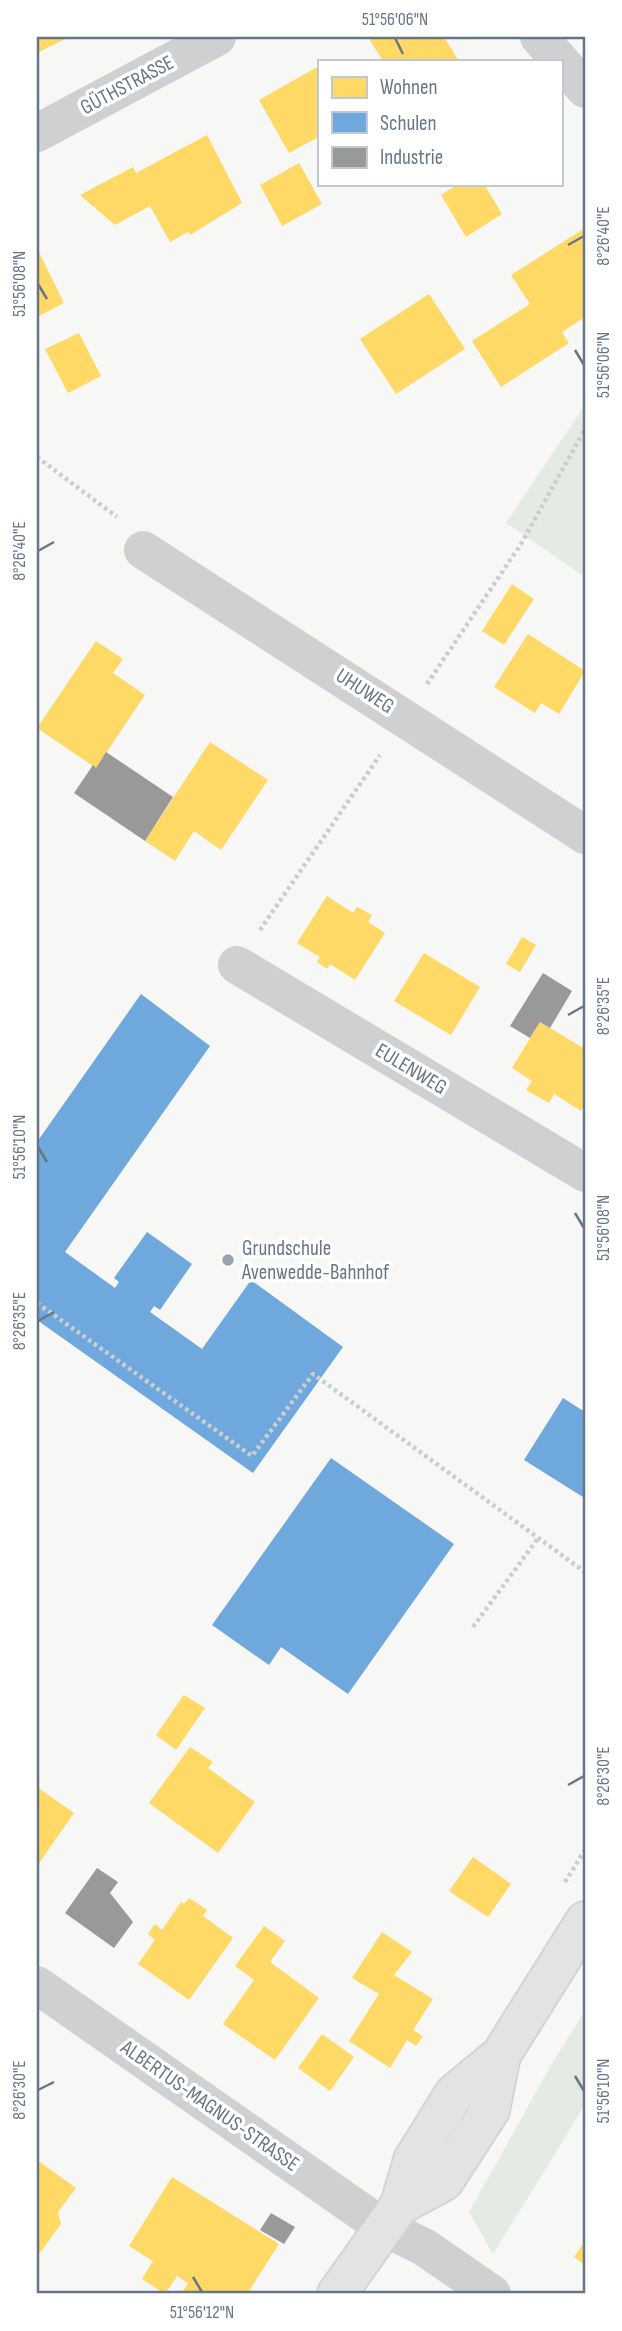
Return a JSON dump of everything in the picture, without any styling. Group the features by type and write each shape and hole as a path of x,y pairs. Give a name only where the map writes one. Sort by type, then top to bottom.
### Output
{"street":[{"name":"GÜTHSTRASSE","path":"37,133 217,37"},
{"path":"539,37 559,60"},
{"path":"562,63 585,89"},
{"name":"UHUWEG","path":"143,550 585,835"},
{"name":"EULENWEG","path":"237,965 585,1173"},
{"path":"337,2294 392,2216 413,2160 454,2094 501,2055 585,1920"},
{"name":"ALBERTUS-MAGNUS-STRASSE","path":"37,1985 392,2216 424,2247 492,2294"}],"path":[{"path":"237,965 521,544 585,429"},
{"path":"37,457 111,510 143,550"},
{"path":"37,1303 252,1456 313,1374 585,1572"},
{"path":"473,1627 539,1537"}],"shaded area":[{"path":"585,405 585,577 506,523"},
{"path":"585,2011 585,2105 493,2254 469,2212 553,2062"}],"building: Wohnen":[{"path":"37,37 69,37 37,53"},
{"path":"368,37 444,37 458,60 382,60"},
{"path":"318,67 318,138 289,153 259,100"},
{"path":"207,135 242,203 190,235 188,232 170,242 150,206 115,225 80,195 133,167 136,173"},
{"path":"299,163 322,204 282,226 260,185"},
{"path":"455,186 485,186 502,214 466,237 441,195"},
{"path":"585,228 585,317 562,332 569,343 501,387 472,341 530,304 511,275"},
{"path":"37,248 64,303 37,317"},
{"path":"429,294 465,349 396,394 360,339"},
{"path":"79,333 101,376 68,393 45,349"},
{"path":"512,584 534,599 504,645 482,631"},
{"path":"528,634 585,671 559,714 541,703 535,713 494,687"},
{"path":"96,641 123,659 113,673 145,695 96,768 37,728"},
{"path":"210,742 268,780 221,850 194,831 175,861 145,841"},
{"path":"327,896 353,913 357,907 372,915 368,922 385,933 355,980 330,964 327,969 317,962 320,957 297,943"},
{"path":"522,937 536,945 520,972 506,964"},
{"path":"424,953 480,987 451,1035 394,1001"},
{"path":"540,1022 585,1049 585,1103 581,1111 554,1094 549,1103 526,1090 532,1081 512,1068"},
{"path":"184,1695 205,1708 176,1750 156,1735"},
{"path":"190,1747 213,1762 208,1768 255,1802 218,1853 149,1803"},
{"path":"37,1787 74,1813 37,1866"},
{"path":"473,1857 511,1884 488,1917 449,1891"},
{"path":"189,1898 207,1910 203,1916 233,1938 189,2000 138,1964 155,1940 148,1934 155,1924 162,1930 181,1902 184,1904"},
{"path":"264,1926 285,1941 270,1962 319,1998 275,2060 223,2024 254,1980 235,1966"},
{"path":"382,1932 412,1952 394,1975 433,1999 413,2030 423,2036 416,2046 407,2040 390,2068 349,2041 379,1994 352,1978"},
{"path":"322,2034 354,2057 330,2091 298,2068"},
{"path":"37,2160 76,2188 58,2212 61,2224 40,2253 37,2251"},
{"path":"172,2177 279,2244 247,2294 181,2294 188,2283 177,2276 165,2294 142,2279 153,2261 129,2246"},
{"path":"585,2241 585,2265 574,2257"}],"building: Schulen":[{"path":"141,994 210,1046 65,1252 115,1288 119,1282 114,1278 147,1232 192,1264 160,1310 154,1306 150,1312 202,1349 251,1280 343,1347 253,1473 37,1320 37,1142"},
{"path":"563,1398 585,1412 583,1497 524,1460"},
{"path":"331,1458 454,1544 348,1694 281,1647 269,1665 212,1625"}],"building: Industrie":[{"path":"106,752 173,797 145,841 74,793 93,765 96,768"},
{"path":"543,973 572,991 550,1028 540,1022 530,1038 510,1026"},
{"path":"97,1868 118,1882 110,1893 133,1922 114,1948 65,1913"},
{"path":"271,2213 295,2227 284,2244 260,2230"}],"place":[{"name":"Grundschule Avenwedde-Bahnhof","path":"228,1260"}]}
